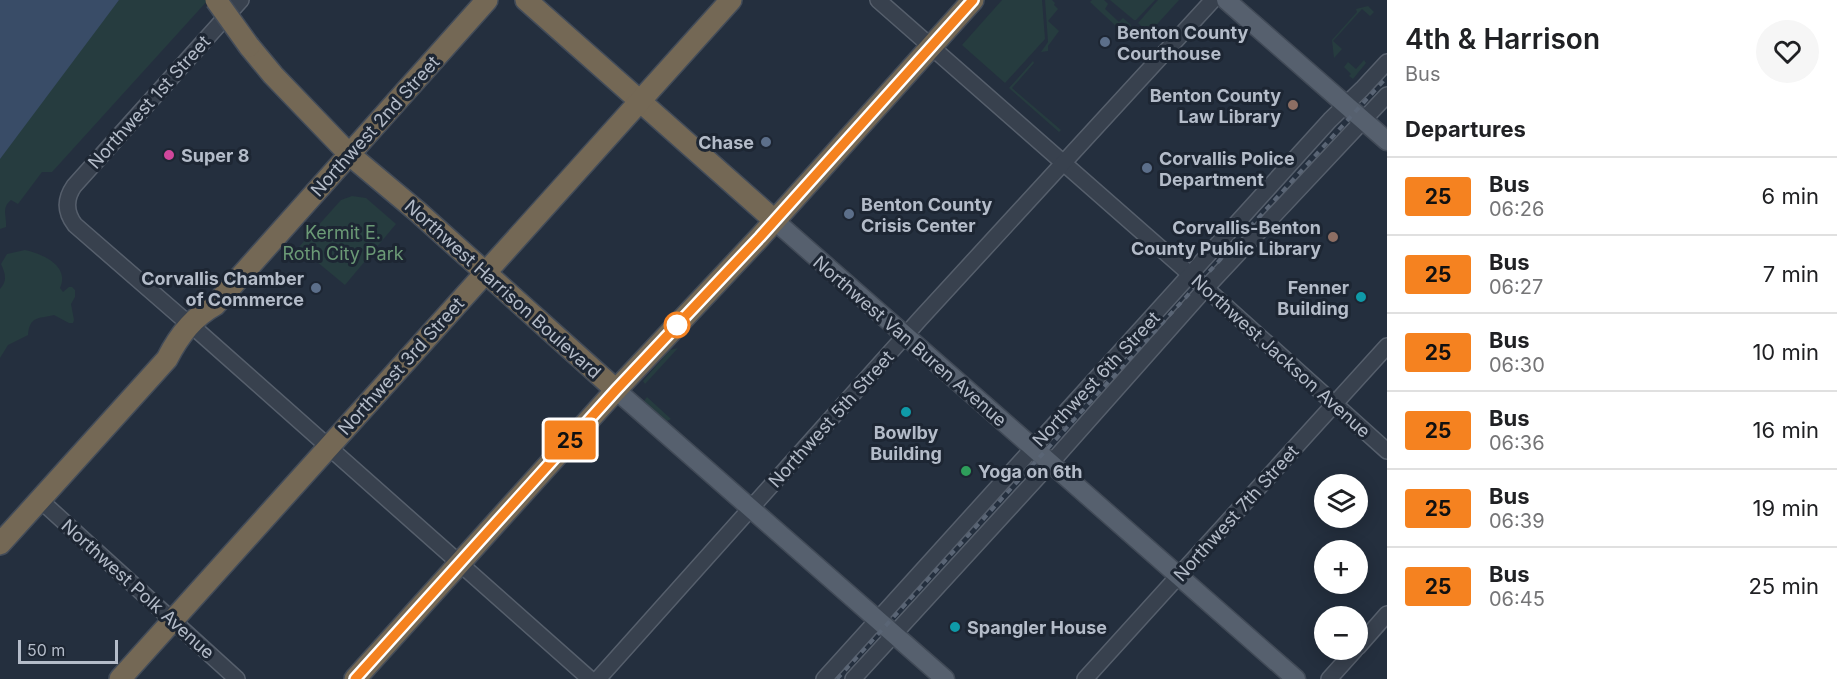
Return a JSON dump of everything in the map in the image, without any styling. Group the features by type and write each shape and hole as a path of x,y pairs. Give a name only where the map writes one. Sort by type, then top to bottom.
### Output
{"highway":[{"name":"Northwest Harrison Boulevard","path":"216,0 273,75 350,154 616,390"},
{"name":"Northwest 2nd Street","path":"0,544 167,359 176,341 195,328 202,312 215,305 487,0"},
{"name":"Northwest Van Buren Avenue","path":"526,0 774,220"},
{"name":"Northwest 3rd Street","path":"120,679 731,0"},
{"path":"355,679 973,0"}],"main road":[{"path":"1226,0 1387,141"},
{"name":"Northwest Van Buren Avenue","path":"774,220 1296,679"},
{"name":"Northwest Harrison Boulevard","path":"616,390 945,679"}],"street":[{"name":"Northwest 1st Street","path":"195,328 75,225 67,209 68,197 74,186 241,0"},
{"name":"Northwest Jackson Avenue","path":"878,0 1191,275 1387,452"},
{"name":"Northwest 5th Street","path":"598,679 905,337 1213,0"},
{"name":"Northwest 6th Street","path":"824,679 1344,105 1387,62"},
{"name":"Northwest 6th Street","path":"853,679 1206,289 1387,95"},
{"path":"195,328 590,679"},
{"name":"Northwest 7th Street","path":"1085,679 1387,346"},
{"name":"Northwest Polk Avenue","path":"40,500 237,679"},
{"path":"1368,635 1387,614"},
{"path":"1329,679 1346,660"}],"green space":[{"path":"119,0 208,0 52,172 42,172 18,204 11,200 8,203 5,209 6,227 0,229 0,131"},
{"path":"1002,0 1042,0 1045,39 1005,83 962,45"},
{"path":"1045,0 1052,0 1058,9 1048,21 1059,31 1048,46 1048,51 1041,52 1048,42"},
{"path":"1104,0 1108,4 1105,9 1119,22 1123,18 1131,25 1130,28 1138,32 1136,34 1122,22 1117,27 1090,2"},
{"path":"1110,0 1155,0 1134,20"},
{"path":"1158,0 1179,0 1149,33 1138,23"},
{"path":"1368,6 1374,12 1370,16 1362,9 1333,41 1342,49 1334,58 1332,40 1357,12 1356,9"},
{"path":"1364,60 1366,63 1353,79 1344,67 1348,62 1356,69"},
{"path":"1033,61 1034,63 1012,88 1061,130 1059,132 1009,88"},
{"name":"Kermit E. Roth City Park","path":"352,196 366,198 396,224 345,285 299,247 341,200"},
{"path":"25,250 47,258 58,267 62,280 60,288 63,292 69,287 75,290 75,297 71,304 74,320 73,323 69,323 54,315 35,319 28,335 8,345 0,358 0,289 5,277 1,264 7,254"},
{"path":"678,348 645,384 643,381 670,350"},
{"path":"647,397 671,419 667,421 644,401"}],"water":[{"path":"0,0 119,0 0,159"}],"railway":[{"path":"837,679 1387,77"}],"bus line":[{"name":"25","path":"355,679 616,390 760,237 973,0"}],"place":[{"name":"Benton County Courthouse","path":"1105,42"},
{"name":"Benton County Law Library","path":"1293,105"},
{"name":"Chase","path":"766,142"},
{"name":"Super 8","path":"169,155"},
{"name":"Corvallis Police Department","path":"1147,168"},
{"name":"Benton County Crisis Center","path":"849,214"},
{"name":"Corvallis-Benton County Public Library","path":"1333,237"},
{"name":"Corvallis Chamber of Commerce","path":"316,288"},
{"name":"Fenner Building","path":"1361,297"},
{"name":"Bowlby Building","path":"906,412"},
{"name":"Yoga on 6th","path":"966,471"},
{"name":"Spangler House","path":"955,627"}]}
